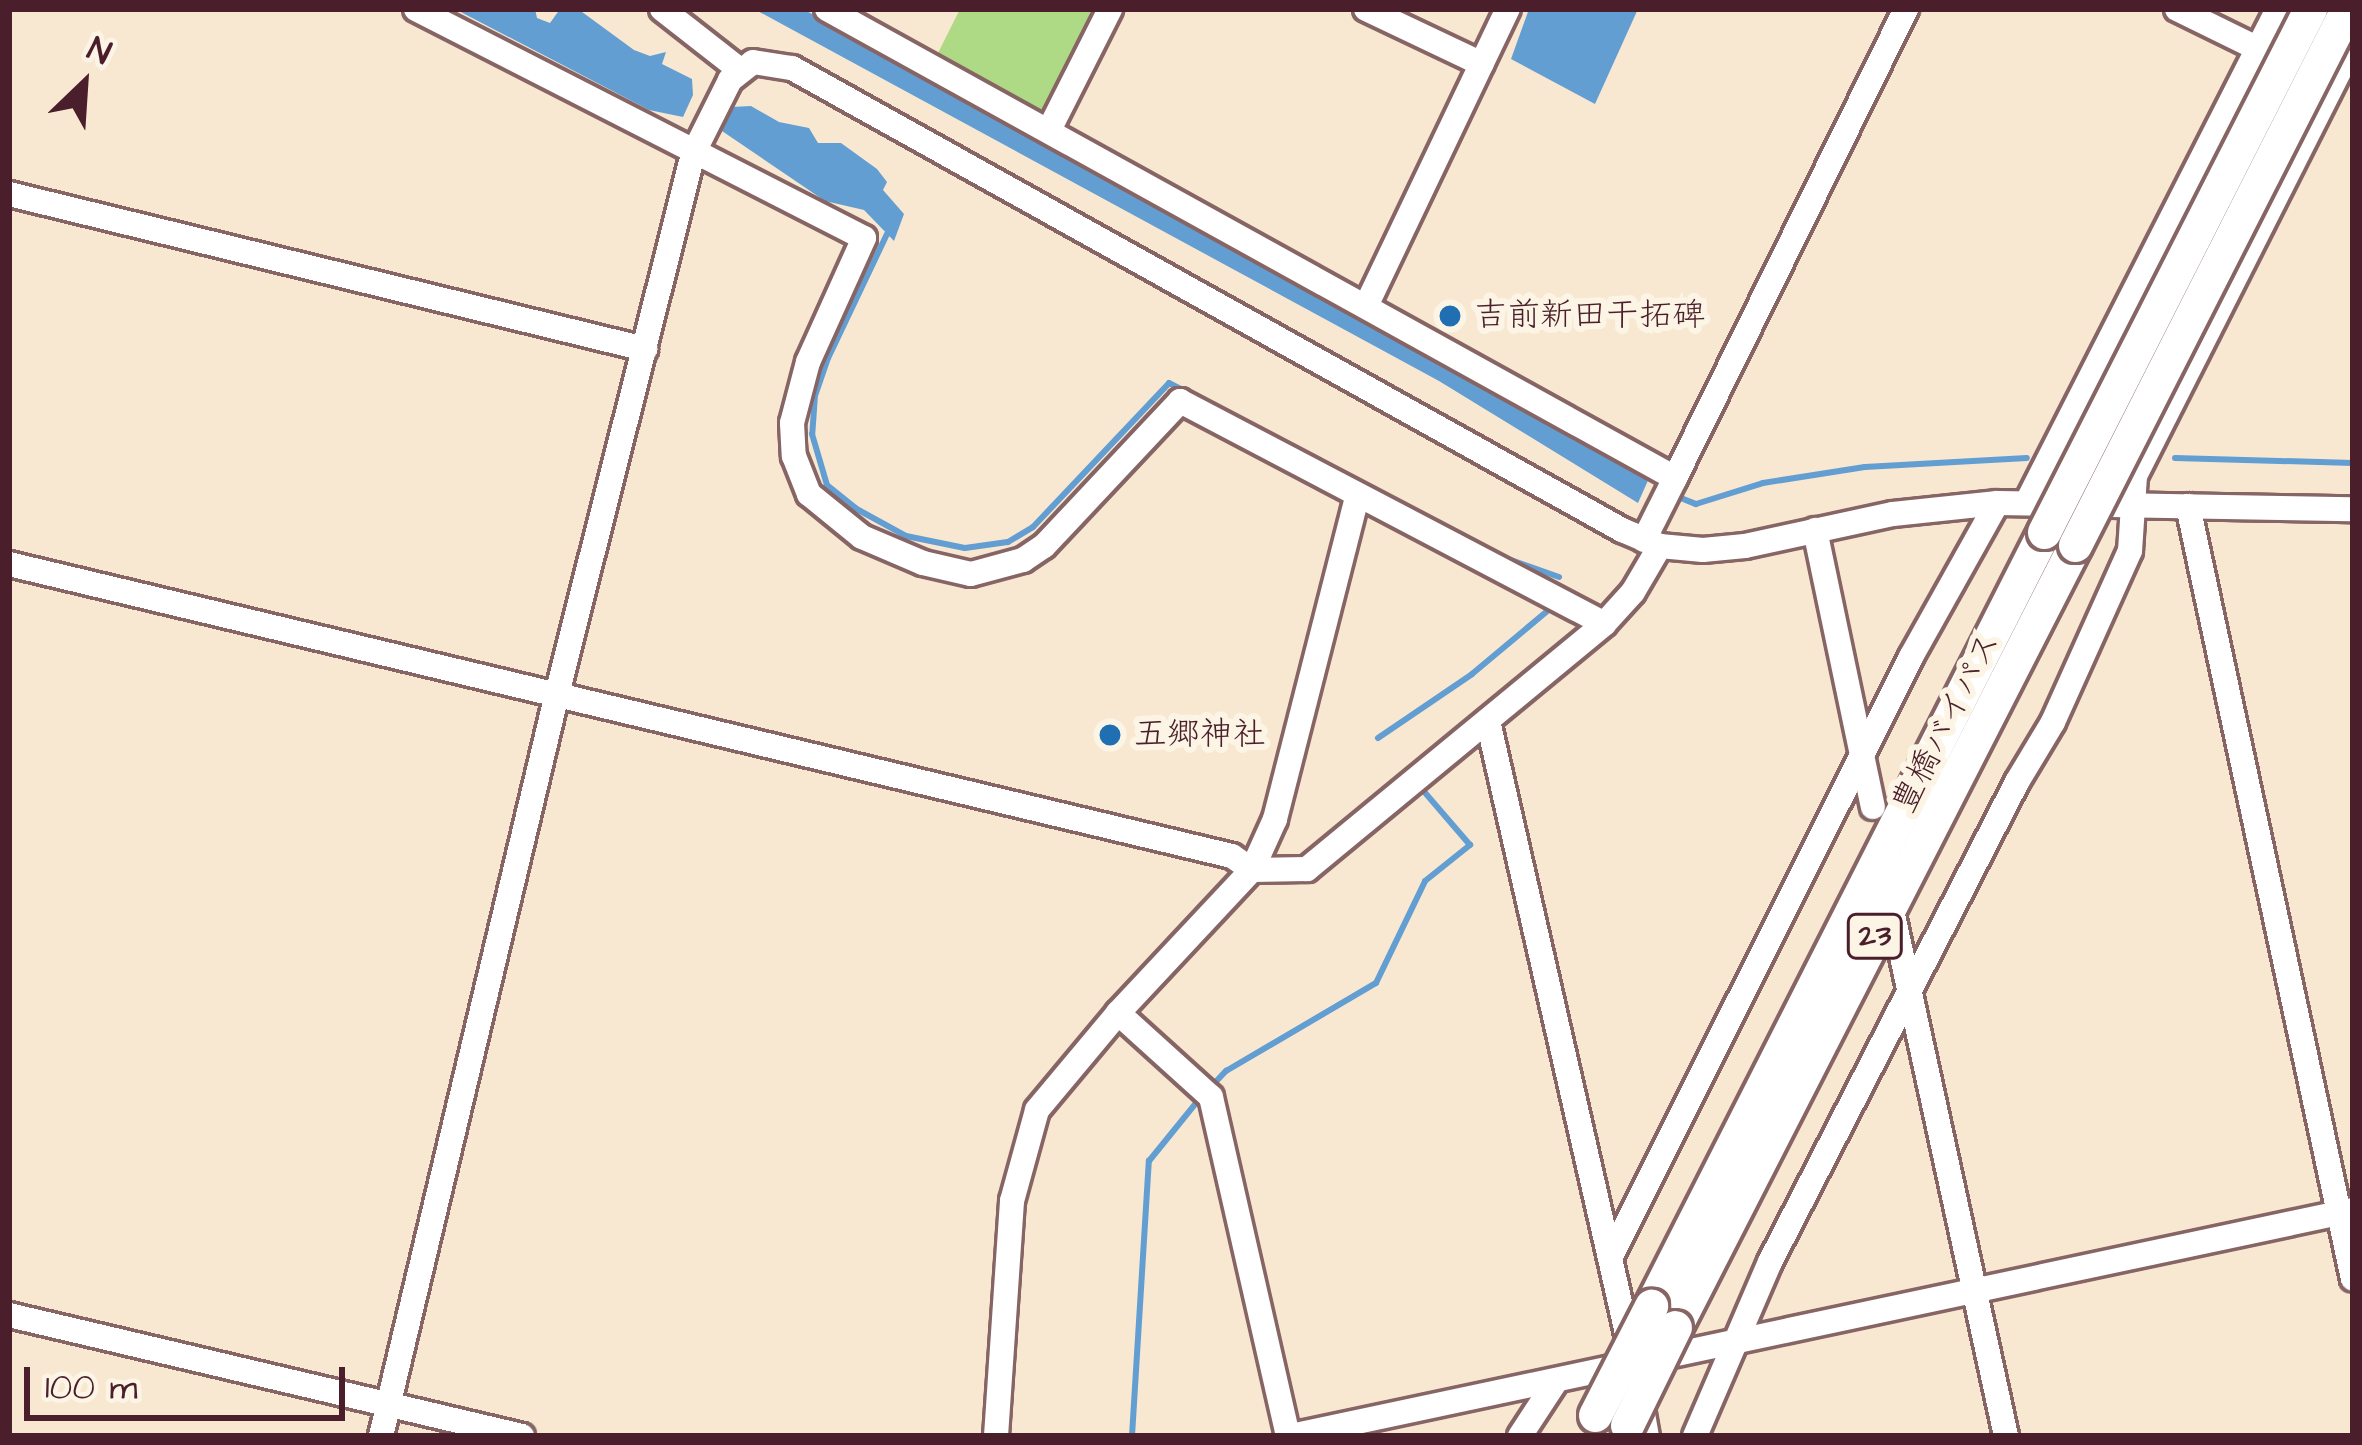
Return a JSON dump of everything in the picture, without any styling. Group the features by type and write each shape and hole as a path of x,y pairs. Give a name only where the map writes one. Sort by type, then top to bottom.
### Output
{"highway":[{"name":"豊橋バイパス","path":"2059,539 2310,9"},
{"name":"豊橋バイパス","path":"1615,1430 1663,1317 2059,539 2347,9"}],"street":[{"path":"416,9 864,238 808,362 792,423 794,456 809,494 862,537 923,563 971,574 1023,560 1044,546 1180,401 1604,624"},
{"path":"662,9 740,70"},
{"path":"827,9 1367,304 1669,489"},
{"path":"1049,130 1109,9"},
{"path":"1366,9 1481,64"},
{"path":"1367,304 1508,9"},
{"path":"9,564 1232,856 1252,870 1306,869 1604,624 1633,592 1669,489 1906,9"},
{"path":"2176,9 2343,89"},
{"path":"2027,502 2278,9"},
{"path":"1695,1436 1739,1342 1742,1320 2080,665 2130,551 2135,476 2343,89 2353,44"},
{"path":"381,1436 557,694 693,154 722,93 740,70 770,61 792,68 1652,543 1702,550 1893,514 1997,503 2353,509"},
{"path":"9,194 645,349"},
{"path":"997,1436 1017,1173 1037,1110 1118,1013 1252,870 1275,819 1358,497"},
{"path":"1611,1256 1953,577 1997,503"},
{"path":"2188,506 2346,1211 2353,1279"},
{"path":"1815,530 1873,807"},
{"path":"1488,721 1634,1366 1615,1430"},
{"path":"1893,915 2006,1436"},
{"path":"1118,1013 1206,1092 1290,1436 1554,1384 2346,1211"},
{"path":"9,1315 522,1436"},
{"path":"1520,1436 1554,1384"}],"green space":[{"path":"960,9 1098,9 1050,111 1038,115 935,59"}],"water":[{"path":"455,9 535,9 537,18 550,23 560,9 578,9 634,50 650,56 666,52 662,64 692,79 693,95 683,117 649,110"},
{"path":"754,9 803,9 1650,476 1638,503 1439,381"},
{"path":"1529,9 1638,9 1595,104 1511,59"},
{"path":"751,106 779,122 809,128 818,143 841,143 877,169 887,182 883,190 904,214 894,241 864,210 825,201 722,131 719,123 731,107"}],"waterway":[{"path":"887,234 828,358 815,395 812,434 827,485 855,508 906,536 965,548 1008,542 1033,527 1169,383 1185,391"},
{"path":"1671,494 1696,504 1763,483 1865,467 2027,458"},
{"path":"2175,458 2353,463"},
{"path":"1494,554 1559,577"},
{"path":"1378,738 1472,674 1552,607"},
{"path":"1209,1089 1226,1071 1376,983 1425,881 1470,845 1421,788"},
{"path":"1132,1436 1149,1161 1200,1098"}],"place":[{"name":"吉前新田干拓碑","path":"1450,316"},
{"name":"五郷神社","path":"1110,735"}]}
